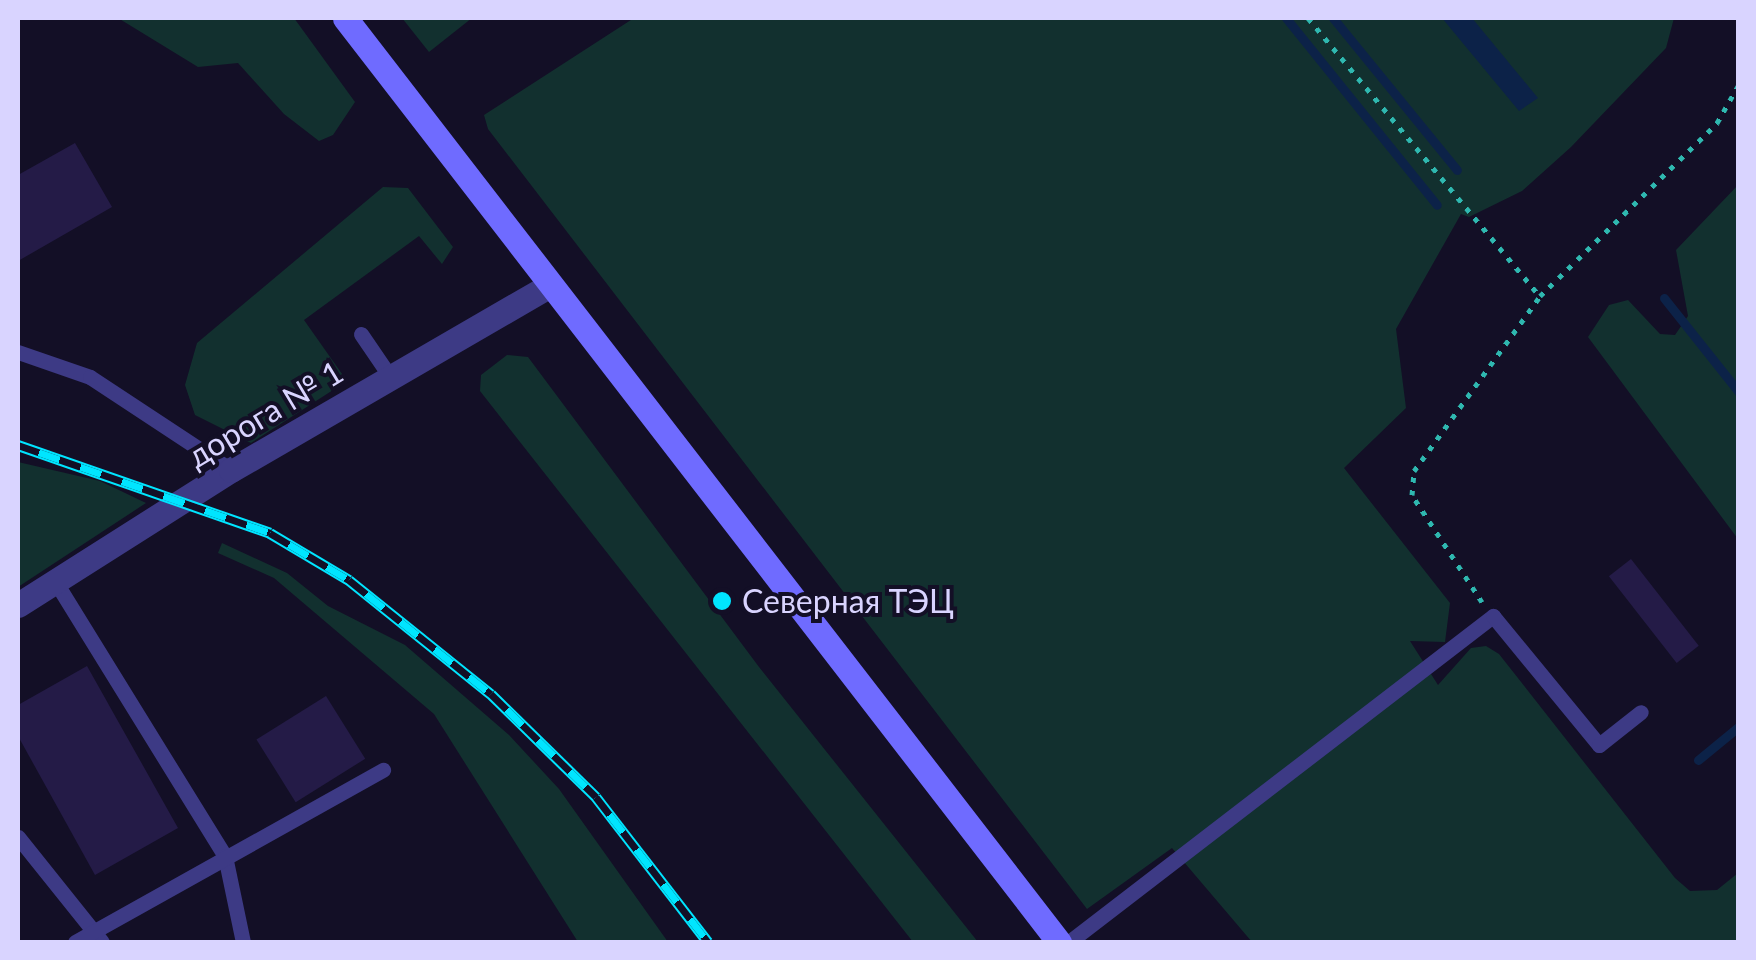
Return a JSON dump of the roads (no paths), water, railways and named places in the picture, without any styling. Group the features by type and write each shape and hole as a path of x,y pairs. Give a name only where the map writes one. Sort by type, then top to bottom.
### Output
{"main road":[{"path":"344,18 1059,942"}],"street":[{"name":"дорога № 1","path":"18,605 231,470 550,286"}],"lane":[{"path":"361,334 391,378"},
{"path":"18,352 90,377 231,470"},
{"path":"56,581 225,856 243,942"},
{"path":"1069,942 1493,616 1599,745 1641,712"},
{"path":"76,942 98,936 225,856 383,770"},
{"path":"18,837 98,936"}],"water":[{"path":"1442,18 1472,18 1538,98 1519,111"}],"waterway":[{"path":"1286,18 1437,205"},
{"path":"1333,18 1457,170"},
{"path":"1664,298 1738,391"},
{"path":"1698,760 1738,727"}],"railway":[{"path":"18,445 270,533 349,580 491,694 596,797 708,942"}],"place":[{"name":"Северная ТЭЦ","path":"722,601"}]}
